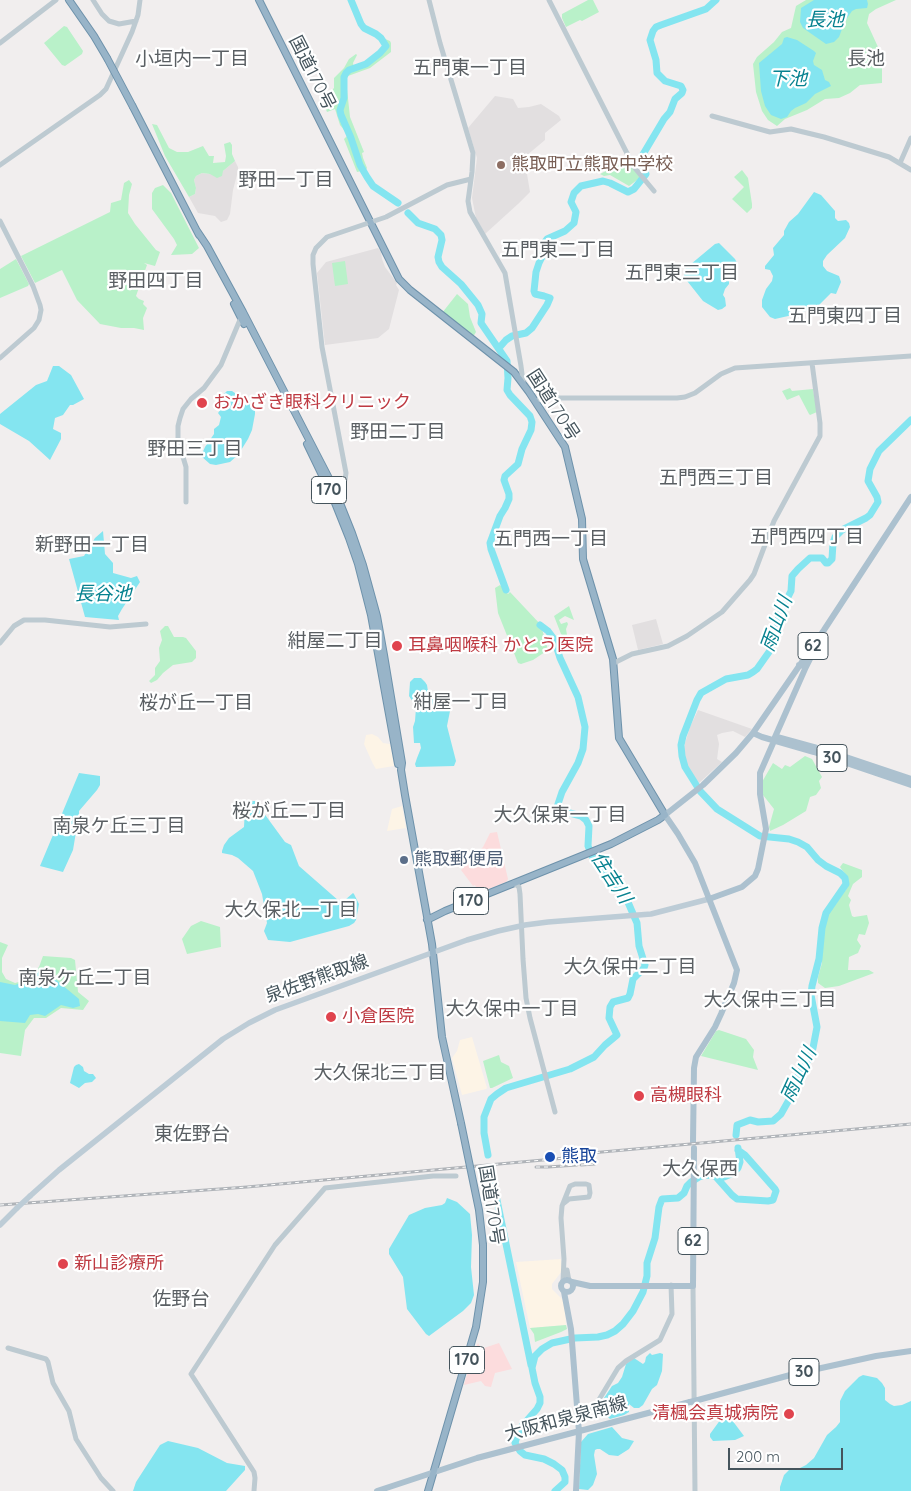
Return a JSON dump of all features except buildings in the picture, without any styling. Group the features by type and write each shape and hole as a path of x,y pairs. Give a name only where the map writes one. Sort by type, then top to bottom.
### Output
{"highway":[{"name":"国道170号","path":"68,0 107,58 334,488 357,546 377,616 396,722 402,763 401,770"},
{"name":"国道170号","path":"259,0 396,274 405,286 514,372 536,401 565,447 582,519 583,559 614,663 619,738 665,815"},
{"name":"国道170号","path":"242,315 333,498 350,538 358,564 371,615 398,764 401,770 427,920 442,1036 479,1210 483,1245 483,1282 476,1326 428,1491"},
{"name":"170","path":"427,920 594,851 640,830 665,815"}],"main road":[{"name":"62","path":"693,1286 694,1068 696,1057 721,1014 734,983 737,970 693,859 665,815 695,792 736,753 753,733 802,667 911,497"},
{"name":"62","path":"709,899 742,887 755,876 766,829 760,794 760,774 802,667"},
{"name":"30","path":"753,733 911,785"},
{"name":"30","path":"774,739 828,751 911,779"},
{"name":"泉佐野熊取線","path":"0,1225 59,1170 223,1039 275,1010 498,930 548,922 634,916 665,911 709,899"},
{"path":"576,1491 579,1432 569,1314 569,1286 693,1286"},
{"name":"大阪和泉泉南線","path":"377,1491 512,1448 579,1432 606,1423 794,1374 911,1350"}],"street":[{"path":"0,43 56,0"},
{"path":"93,0 109,21 124,24 136,21"},
{"path":"0,165 106,89 128,43 136,21 140,0"},
{"path":"429,0 472,153 468,201 470,212 505,273 523,382"},
{"path":"549,0 634,167 654,191"},
{"path":"712,116 770,132 786,129 806,132 889,157 911,170"},
{"path":"900,163 911,138"},
{"path":"334,488 345,480 346,473 322,347 313,255 316,248 327,237 386,217 447,185 471,179"},
{"path":"0,220 33,286 41,310 39,320 34,328 0,358"},
{"path":"186,502 186,467 178,440 180,418 183,409 204,388 221,365 242,315"},
{"path":"536,401 544,398 685,397 698,391 720,374 730,369 741,367 911,356"},
{"path":"614,663 632,654 668,646 687,636 722,612 754,574 774,521 820,436 812,363"},
{"path":"0,643 14,626 24,620 110,626 146,624"},
{"path":"514,883 519,887 520,894 526,998 555,1112"},
{"path":"254,1491 254,1472 191,1374 275,1245 325,1188 433,1176 456,1176"},
{"path":"564,1203 569,1199 589,1197 589,1185 575,1184 570,1186 564,1203 561,1218 564,1260 569,1286"},
{"path":"578,1410 594,1408 618,1368 660,1340 672,1314 671,1286"},
{"path":"693,1286 695,1491"},
{"path":"8,1348 46,1359 53,1383 69,1411 76,1439 101,1478 114,1491"}],"shaded area":[{"name":"熊取町立熊取中学校","path":"495,96 513,99 518,108 541,104 559,116 561,120 545,133 545,140 526,156 530,192 485,234 476,218 472,198 477,158 468,128"},
{"path":"235,161 238,171 230,214 227,220 221,222 215,216 198,213 189,197 195,194 194,180 196,176 202,173 210,174 223,171"},
{"path":"378,248 385,267 397,283 396,285 399,290 389,329 378,338 325,345 317,273 326,262"},
{"path":"656,619 663,644 638,650 632,625"},
{"path":"698,710 752,729 745,737 733,731 717,735 719,744 717,759 722,762 699,783 688,768 684,754 690,727"},
{"path":"372,734 383,743 390,744 394,766 376,769 364,744 366,735"},
{"path":"402,806 406,828 387,831 392,809"},
{"path":"497,832 508,879 506,882 481,892 475,885 473,886 461,870 483,847 490,833"},
{"path":"472,1037 487,1088 462,1095 452,1058 457,1051 460,1040"},
{"path":"561,1259 562,1271 552,1284 552,1289 564,1301 566,1325 530,1328 516,1262"},
{"path":"478,1343 481,1349 499,1343 512,1369 495,1373 491,1387 485,1386 481,1381 464,1385 470,1363 480,1365 475,1350"}],"green space":[{"path":"588,0 593,0 599,12 566,27 562,14"},
{"path":"806,0 896,0 869,14 867,23 878,47 877,55 882,68 882,83 860,85 850,93 839,98 825,99 807,110 785,119 777,126 768,120 762,111 756,92 753,64 757,57 782,32 791,28 796,6"},
{"path":"64,26 67,27 83,51 82,54 65,66 62,65 44,43"},
{"path":"383,38 390,41 391,52 370,68 348,76 346,80 350,117 364,152 362,153 367,168 357,172 344,139 348,135 340,125 335,109 327,112 322,100 325,96 323,93 334,88 334,78 344,68 349,59 356,54 353,63 354,69 370,63 379,55 387,46"},
{"path":"152,124 157,125 169,148 177,152 188,152 203,146 209,156 214,156 213,163 225,162 224,144 230,142 235,161 223,171 222,176 217,178 210,174 202,173 196,176 194,180 195,194 189,197 165,156"},
{"path":"630,159 641,177 629,186 610,175 604,176 600,174"},
{"path":"742,170 748,178 752,204 752,208 747,213 732,199 744,187 734,177"},
{"path":"129,180 132,184 128,213 156,250 160,252 155,266 144,263 147,265 136,296 144,301 143,304 147,308 143,318 144,330 100,324 77,300 62,270 35,283 21,256 110,212 111,203 121,200 124,183"},
{"path":"163,185 171,193 199,248 192,254 171,255 177,245 152,209 152,193 155,188"},
{"path":"16,259 29,284 0,298 0,269"},
{"path":"345,261 348,284 335,286 332,263"},
{"path":"457,294 468,304 470,317 476,332 473,337 442,313"},
{"path":"790,388 792,391 813,389 817,412 810,415 799,395 787,400 782,391"},
{"path":"500,585 508,594 510,592 541,625 548,650 533,660 521,664 518,663 498,613 495,588"},
{"path":"569,606 574,620 565,616 559,620 561,624 567,622 568,624 566,629 567,635 564,637 554,616"},
{"path":"165,626 168,626 174,637 186,638 196,651 196,658 192,662 173,665 151,683 149,681 155,675 155,668 160,661 159,648 162,640 160,631"},
{"path":"805,756 812,759 822,777 819,781 821,788 816,795 810,797 806,811 770,831 769,827 774,809 763,795 762,782 773,763 782,769 785,765 790,767"},
{"path":"843,863 862,870 862,877 853,884 848,896 851,900 849,905 852,916 867,915 869,923 865,935 859,934 857,940 861,946 858,953 849,957 848,970 869,970 874,973 839,986 825,988 818,983 822,963 820,959 828,915 849,883 840,867"},
{"path":"201,921 220,927 221,947 187,954 182,939 191,926"},
{"path":"0,942 8,945 2,958 2,972 6,979 15,983 26,980 39,967 43,956 71,958 75,960 78,992 89,1001 83,1010 61,1008 46,1018 34,1018 25,1030 21,1056 0,1053"},
{"path":"719,1030 746,1039 754,1050 753,1057 758,1070 701,1056 716,1031"},
{"path":"499,1055 501,1062 509,1066 513,1078 490,1088 483,1061"},
{"path":"566,1325 567,1329 535,1342 534,1334 530,1328"}],"water":[{"name":"長池","path":"814,0 867,0 868,4 867,8 852,11 845,21 839,37 834,42 826,44 803,28 800,22 801,8"},
{"name":"下池","path":"784,38 797,40 816,53 813,61 814,65 822,70 825,80 831,86 815,94 806,103 791,111 787,117 781,119 771,115 765,106 761,91 759,63 782,44"},
{"path":"814,192 821,195 835,211 835,218 838,221 846,220 849,223 850,227 845,238 823,261 823,266 827,271 839,276 841,282 836,294 831,293 818,306 797,314 775,319 770,317 762,307 762,300 773,276 770,270 765,269 765,266 774,255 773,248 784,235 789,222 798,214"},
{"path":"719,243 737,263 731,271 729,284 723,295 726,306 718,310 703,301 684,277 685,269 715,244"},
{"path":"53,366 59,366 71,375 84,399 70,405 63,415 55,418 53,429 61,433 61,439 50,460 29,441 0,424 0,414 36,385 47,381"},
{"path":"227,391 232,391 252,405 255,414 252,430 238,455 230,462 216,465 210,464 201,456 214,434 214,429 219,425 221,417 218,413 224,405 223,395"},
{"name":"長谷池","path":"103,531 105,554 113,563 113,573 131,578 137,576 140,582 118,616 119,620 85,617 69,559 84,556 95,538"},
{"path":"414,678 421,678 425,682 429,698 447,694 450,711 447,726 456,761 454,766 416,767 415,764 421,748 420,743 414,743 413,727 416,708 409,696 410,682"},
{"path":"79,773 100,776 100,785 79,811 79,824 73,850 63,872 40,866"},
{"path":"252,801 255,801 285,842 291,845 299,866 339,901 345,900 354,894 359,904 354,923 290,942 268,940 264,931 267,923 262,894 253,871 238,858 222,853 224,845 229,838 244,827 245,808"},
{"path":"44,970 79,999 80,1006 73,1008 61,1005 45,1016 38,1014 30,1015 25,1023 0,1021 0,982 15,985 23,982 35,972"},
{"path":"79,1064 83,1067 84,1071 93,1074 96,1078 79,1088 70,1083 74,1067"},
{"path":"447,1198 457,1202 470,1214 472,1235 471,1267 474,1295 471,1303 463,1311 429,1336 407,1309 403,1277 389,1254 389,1249 409,1215 425,1208 442,1205"},
{"path":"650,1353 652,1355 663,1354 662,1371 657,1385 639,1408 634,1408 629,1404 629,1412 610,1419 607,1416 607,1406 604,1398 612,1386 618,1383 622,1377 626,1364 634,1358 643,1364"},
{"path":"863,1375 877,1378 882,1383 885,1388 885,1400 890,1404 894,1406 902,1405 911,1401 911,1491 780,1491 784,1475 789,1470 798,1469 806,1465 814,1458 827,1435 840,1422 840,1401 845,1391"},
{"path":"726,1412 744,1436 735,1440 713,1441 710,1434"},
{"path":"612,1427 622,1438 634,1441 629,1449 618,1456 609,1455 600,1449 595,1450 597,1474 593,1485 588,1490 579,1489 581,1442 588,1434"},
{"path":"168,1441 198,1448 227,1463 245,1466 245,1470 226,1491 133,1491 136,1482 160,1445"}],"waterway":[{"path":"351,0 364,28 381,38 386,46 366,64 349,70 346,73 344,77 344,98 340,110 341,115 360,165 367,177 373,186 398,203"},
{"path":"499,348 512,336 526,333 532,328 547,305 550,298 535,294 536,272 543,255 544,243 547,239 565,231 574,223 576,212 571,202 574,193 581,186 603,181 628,192 634,189 646,174 641,162 642,156 670,112 675,99 683,90 681,86 665,81 657,73 656,60 650,40 653,31 656,27 706,9 716,0"},
{"name":"住吉川","path":"408,213 418,223 435,229 441,235 439,262 461,284 478,305 482,314 481,323 507,361 507,390 530,416 532,422 531,430 522,449 518,464 505,476 504,480 509,499 500,516 490,543 506,590"},
{"name":"雨山川","path":"736,1135 737,1125 750,1120 758,1122 773,1121 781,1114 790,1098 798,1075 807,1062 813,1048 817,1027 811,995 819,959 822,928 826,913 846,884 845,878 840,873 818,860 807,847 789,839 760,836 717,809 700,791 685,767 681,745 683,736 701,693 726,679 748,675 753,672 769,652 775,640 779,615 791,591 792,576 810,558 822,558 828,563 832,559 835,537 842,530 870,515 878,502 868,481 870,469 879,451 911,420"},
{"name":"住吉川","path":"488,1155 484,1133 484,1117 491,1099 506,1088 570,1069 594,1057 617,1035 609,1018 610,1007 613,1002 628,998 633,979 645,965 639,946 637,923 624,893 602,871 592,856 588,846 589,826 586,820 581,816 559,810 557,807 562,792 578,763 583,749 585,727 578,697 560,658 554,639 540,625"},
{"path":"555,1491 565,1482 562,1470 544,1459 525,1455 515,1443 522,1426 540,1403 532,1368 535,1356 552,1343 575,1338 607,1335 623,1324 633,1311 643,1292 647,1276 647,1263 655,1238 659,1207 662,1199 678,1198 684,1193 687,1186 699,1177 706,1175 724,1177 731,1174 738,1168 740,1162 738,1148"},
{"path":"716,1177 737,1199 773,1200 775,1189 745,1155 738,1150"},
{"path":"492,1176 531,1365"}],"railway":[{"path":"580,1154 911,1124"},
{"path":"0,1205 247,1187 565,1158"},
{"path":"581,1165 595,1164"},
{"path":"536,1167 577,1165"}],"place":[{"name":"熊取町立熊取中学校","path":"501,165"},
{"name":"おかざき眼科クリニック","path":"202,403"},
{"name":"耳鼻咽喉科 かとう医院","path":"397,646"},
{"name":"熊取郵便局","path":"404,860"},
{"name":"小倉医院","path":"331,1017"},
{"name":"高槻眼科","path":"639,1096"},
{"name":"熊取","path":"550,1157"},
{"name":"新山診療所","path":"63,1264"},
{"name":"清楓会真城病院","path":"789,1414"}],"district":[{"name":"小垣内一丁目","path":"192,59"},
{"name":"長池","path":"866,59"},
{"name":"五門東一丁目","path":"470,68"},
{"name":"野田一丁目","path":"286,180"},
{"name":"五門東二丁目","path":"558,250"},
{"name":"五門東三丁目","path":"682,273"},
{"name":"野田四丁目","path":"156,281"},
{"name":"五門東四丁目","path":"845,316"},
{"name":"野田二丁目","path":"398,432"},
{"name":"野田三丁目","path":"195,449"},
{"name":"五門西三丁目","path":"716,478"},
{"name":"五門西四丁目","path":"807,537"},
{"name":"五門西一丁目","path":"551,539"},
{"name":"新野田一丁目","path":"92,545"},
{"name":"紺屋二丁目","path":"335,641"},
{"name":"紺屋一丁目","path":"461,702"},
{"name":"桜が丘一丁目","path":"196,703"},
{"name":"桜が丘二丁目","path":"289,811"},
{"name":"大久保東一丁目","path":"560,815"},
{"name":"南泉ケ丘三丁目","path":"119,826"},
{"name":"大久保北一丁目","path":"291,910"},
{"name":"大久保中二丁目","path":"630,967"},
{"name":"南泉ケ丘二丁目","path":"85,978"},
{"name":"大久保中三丁目","path":"770,1000"},
{"name":"大久保中一丁目","path":"512,1009"},
{"name":"大久保北三丁目","path":"380,1073"},
{"name":"東佐野台","path":"192,1134"},
{"name":"大久保西","path":"700,1169"},
{"name":"佐野台","path":"181,1299"}]}
